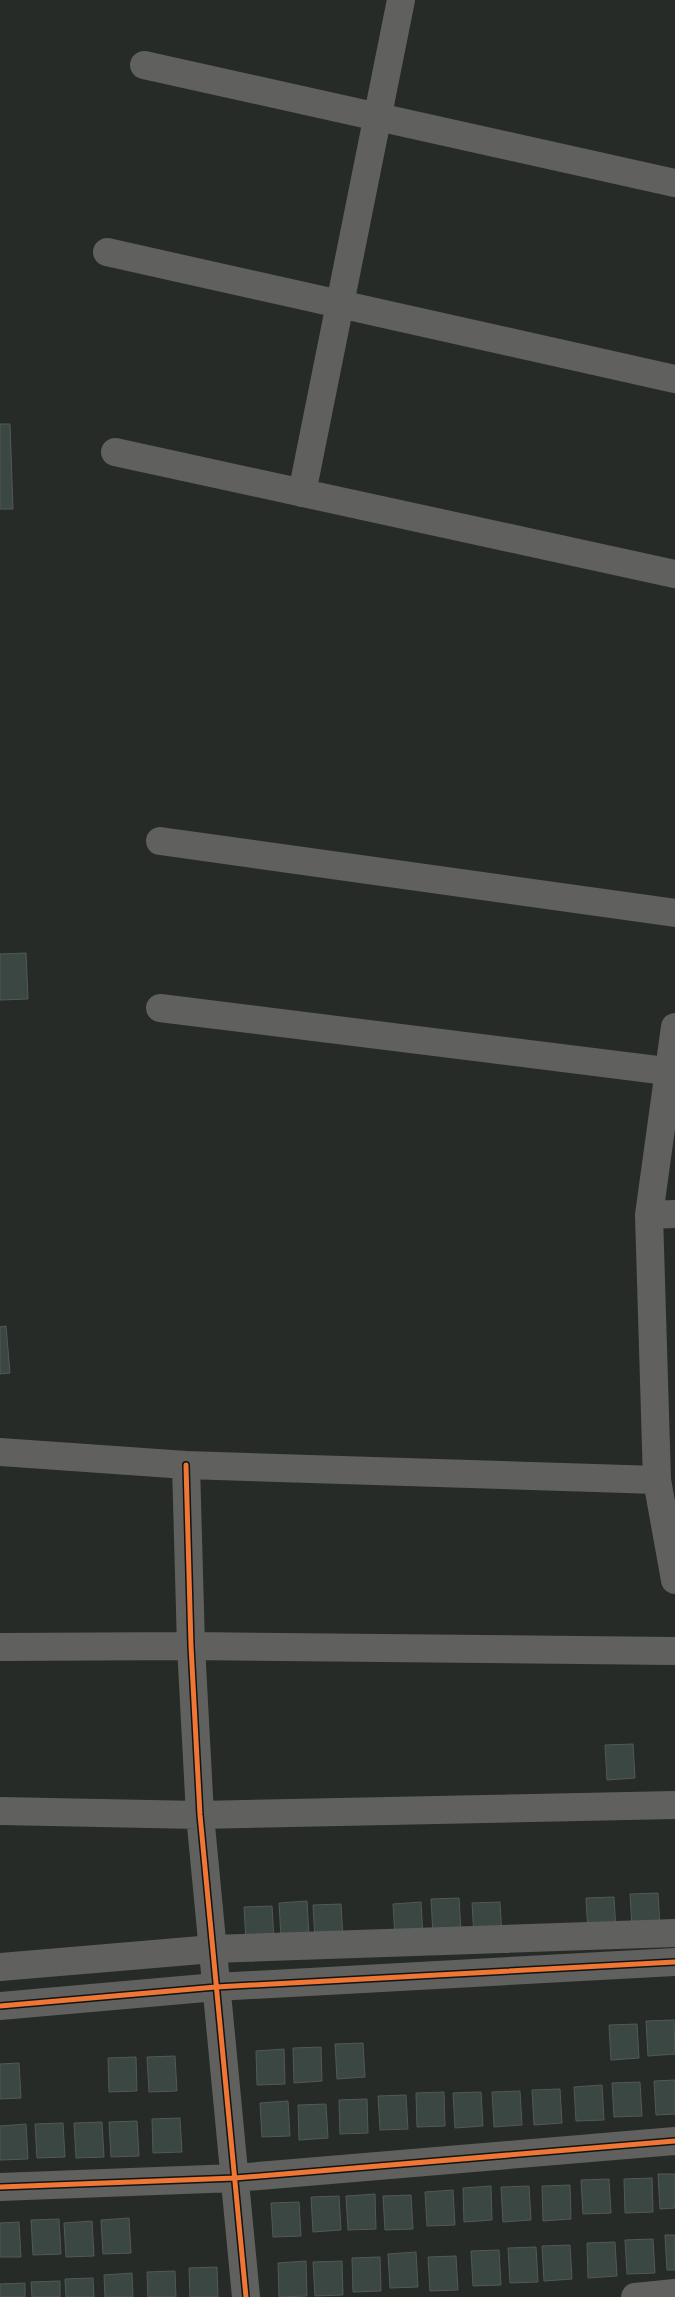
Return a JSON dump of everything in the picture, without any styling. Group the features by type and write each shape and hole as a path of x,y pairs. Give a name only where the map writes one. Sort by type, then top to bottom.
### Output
{"street":[{"path":"302,493 401,0"},
{"path":"144,65 675,183"},
{"path":"107,252 675,379"},
{"path":"115,452 675,574"},
{"path":"160,841 675,913"},
{"path":"160,1008 672,1072"},
{"path":"675,1027 662,1214 657,1480 675,1580"},
{"path":"0,1452 186,1466 657,1480"},
{"path":"186,1466 191,1646 200,1815 246,2297"},
{"path":"0,1647 191,1646 675,1651"},
{"path":"0,1811 200,1815 675,1805"},
{"path":"0,1967 213,1949 675,1933"},
{"path":"460,1974 461,1940"},
{"path":"0,2006 216,1987 675,1962"},
{"path":"0,2187 235,2178 675,2140"},
{"path":"635,2297 675,2293"}],"building":[{"path":"0,424 10,424 13,509 0,509"},
{"path":"26,953 28,999 0,1000 0,954"},
{"path":"6,1326 10,1373 0,1374 0,1327"},
{"path":"633,1744 635,1778 607,1780 605,1745"},
{"path":"658,1893 660,1927 632,1928 630,1894"},
{"path":"614,1897 616,1931 588,1933 586,1898"},
{"path":"459,1898 461,1932 433,1934 431,1899"},
{"path":"307,1901 309,1936 281,1937 279,1903"},
{"path":"421,1902 423,1937 395,1938 393,1904"},
{"path":"500,1902 502,1936 474,1937 472,1903"},
{"path":"341,1904 343,1938 315,1940 313,1905"},
{"path":"272,1906 274,1940 246,1942 244,1907"},
{"path":"674,2020 675,2054 648,2056 646,2021"},
{"path":"637,2024 639,2058 611,2060 609,2025"},
{"path":"363,2043 365,2077 337,2079 335,2044"},
{"path":"321,2047 322,2081 294,2083 293,2048"},
{"path":"284,2049 285,2084 257,2085 256,2051"},
{"path":"175,2056 177,2091 149,2092 147,2057"},
{"path":"136,2057 137,2091 109,2092 108,2058"},
{"path":"19,2063 21,2098 0,2099 0,2064"},
{"path":"675,2080 675,2114 656,2115 654,2081"},
{"path":"640,2082 642,2116 614,2117 612,2083"},
{"path":"602,2085 604,2120 576,2121 574,2087"},
{"path":"560,2089 562,2123 534,2125 532,2090"},
{"path":"520,2091 522,2125 494,2127 492,2092"},
{"path":"444,2092 445,2126 417,2127 416,2093"},
{"path":"481,2092 483,2126 455,2128 453,2093"},
{"path":"406,2095 408,2129 380,2130 378,2096"},
{"path":"367,2099 368,2133 340,2134 339,2100"},
{"path":"288,2101 290,2136 262,2137 260,2103"},
{"path":"326,2104 328,2138 299,2140 298,2105"},
{"path":"180,2118 182,2152 153,2153 152,2119"},
{"path":"137,2121 139,2156 111,2157 109,2122"},
{"path":"102,2122 104,2157 76,2158 74,2123"},
{"path":"63,2123 65,2157 37,2158 35,2124"},
{"path":"26,2124 28,2159 0,2160 0,2126"},
{"path":"658,2174 675,2174 675,2208 660,2209"},
{"path":"652,2178 653,2212 625,2213 624,2179"},
{"path":"609,2179 611,2213 583,2214 581,2180"},
{"path":"570,2185 571,2219 543,2221 542,2186"},
{"path":"491,2186 492,2220 464,2222 463,2188"},
{"path":"529,2186 531,2220 503,2222 501,2187"},
{"path":"453,2190 455,2225 427,2226 425,2192"},
{"path":"375,2194 376,2229 348,2230 346,2196"},
{"path":"411,2195 413,2229 385,2230 383,2196"},
{"path":"339,2196 341,2230 313,2232 311,2197"},
{"path":"299,2202 301,2236 273,2237 271,2203"},
{"path":"129,2218 131,2253 103,2254 101,2220"},
{"path":"59,2219 61,2254 33,2255 31,2220"},
{"path":"92,2221 94,2256 66,2257 64,2223"},
{"path":"19,2222 21,2257 0,2257 0,2223"},
{"path":"665,2235 675,2235 675,2270 667,2270"},
{"path":"653,2239 655,2273 627,2274 625,2240"},
{"path":"615,2242 617,2276 588,2278 587,2243"},
{"path":"570,2245 572,2279 544,2281 542,2246"},
{"path":"536,2247 538,2282 510,2283 508,2248"},
{"path":"499,2250 501,2285 473,2286 471,2251"},
{"path":"416,2252 418,2287 390,2288 388,2254"},
{"path":"456,2256 458,2290 430,2291 428,2257"},
{"path":"380,2257 381,2291 353,2292 352,2258"},
{"path":"306,2261 307,2296 279,2297 278,2263"},
{"path":"342,2261 343,2295 315,2296 313,2262"},
{"path":"217,2267 218,2297 190,2297 189,2268"},
{"path":"175,2271 176,2297 148,2297 147,2272"},
{"path":"132,2273 133,2297 105,2297 104,2275"},
{"path":"93,2278 94,2297 66,2297 65,2279"},
{"path":"60,2281 60,2297 32,2297 31,2282"},
{"path":"25,2283 25,2297 0,2297 0,2284"}],"cycle path":[{"path":"186,1465 191,1646 200,1815 246,2297"},
{"path":"0,2006 216,1987 675,1962"},
{"path":"0,2187 235,2178 675,2141"}]}
